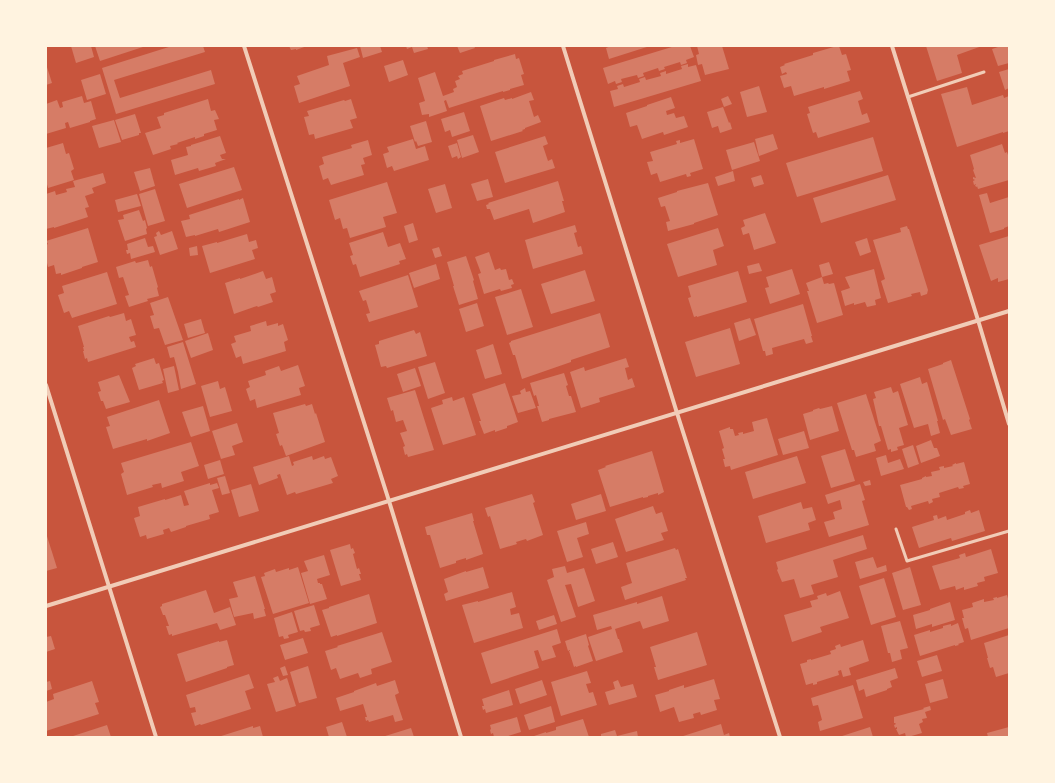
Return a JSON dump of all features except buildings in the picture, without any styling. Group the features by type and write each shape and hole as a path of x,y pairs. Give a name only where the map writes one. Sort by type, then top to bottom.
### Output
{"street":[{"path":"244,46 389,501 461,737"},
{"path":"563,46 780,737"},
{"path":"892,46 1009,424"},
{"path":"46,606 1009,311"},
{"path":"46,385 156,737"}],"lane":[{"path":"908,97 984,72"},
{"path":"896,529 907,562 1009,532"}]}
